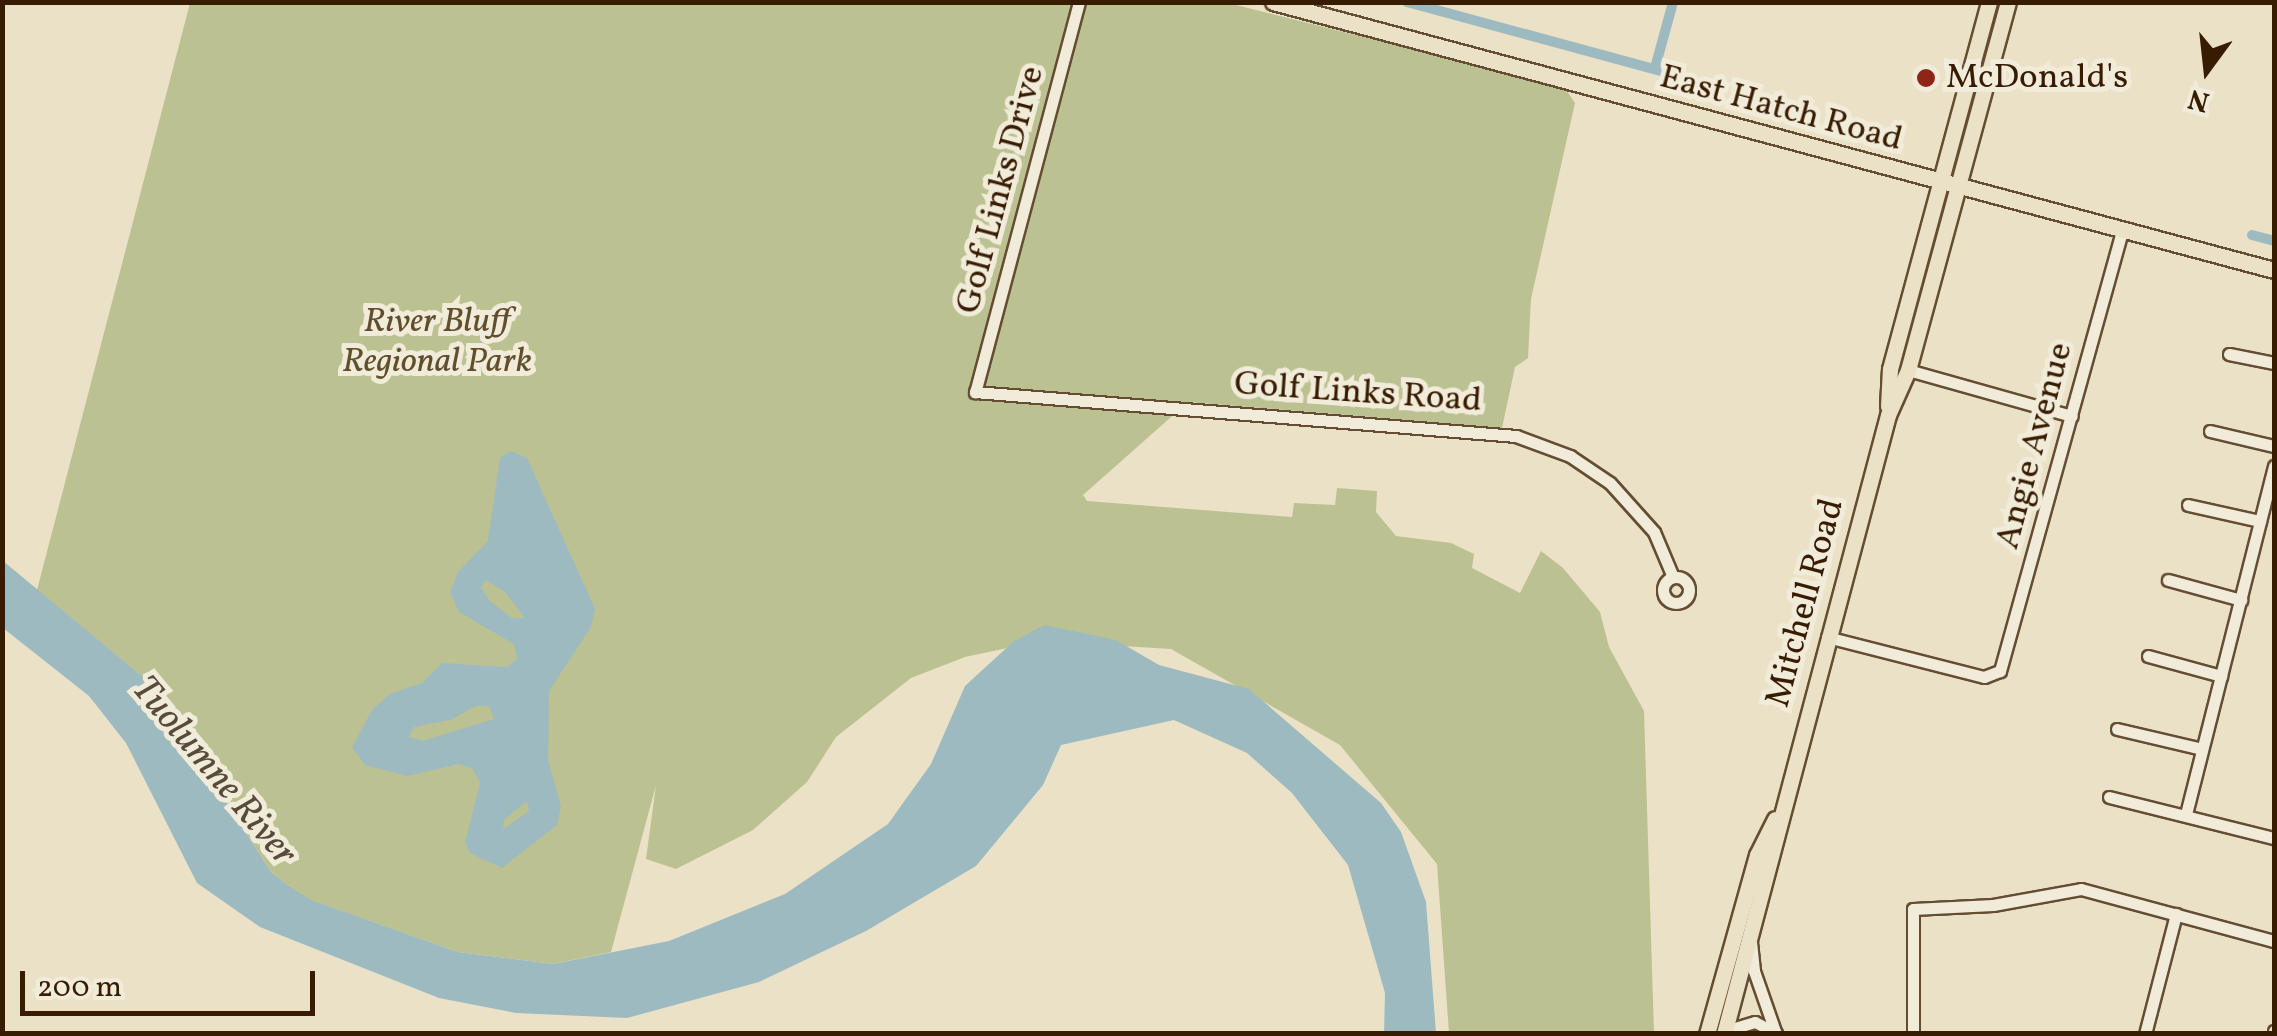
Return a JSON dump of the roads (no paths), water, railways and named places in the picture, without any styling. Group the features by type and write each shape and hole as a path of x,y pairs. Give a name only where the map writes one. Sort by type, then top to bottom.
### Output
{"main road":[{"name":"East Hatch Road","path":"1272,2 2274,270"},
{"name":"Mitchell Road","path":"1888,415 1890,369 1989,2"},
{"name":"Mitchell Road","path":"1725,1032 1751,942 1781,806 1888,415 1908,370 2008,2"},
{"name":"Mitchell Road","path":"1706,1034 1757,854 1781,806"}],"street":[{"name":"Golf Links Drive","path":"975,392 1079,2"},
{"name":"Angie Avenue","path":"1828,637 1995,675 2003,666 2123,228"},
{"path":"2229,354 2274,363"},
{"path":"1908,370 2072,416"},
{"name":"Golf Links Road","path":"975,392 1516,436 1570,456 1610,482 1654,532 1672,577"},
{"path":"2210,431 2274,446"},
{"path":"2186,814 2274,466"},
{"path":"2188,505 2260,521"},
{"path":"2168,580 2242,600"},
{"path":"2148,656 2221,676"},
{"path":"2117,729 2202,750"},
{"path":"2109,797 2274,838"},
{"path":"1913,1034 1913,909 1993,905 2082,890 2274,941"},
{"path":"2144,1034 2176,914"},
{"path":"1751,942 1754,971 1776,1033"},
{"path":"1725,1032 1755,1022 1776,1033"}],"water":[{"path":"510,451 527,458 595,609 591,627 549,691 548,760 561,806 557,825 502,868 470,853 465,842 480,783 473,769 459,764 407,776 365,765 352,747 372,710 390,694 422,683 442,663 507,667 517,659 514,644 459,612 450,592 458,572 488,541 500,458","holes":["486,580 505,592 525,618 512,618 489,600 481,587","476,706 489,706 494,719 422,741 409,737 414,727 450,720","527,801 529,811 503,829 504,820"]},
{"path":"3,561 148,681 271,872 286,884 311,900 458,952 553,964 669,941 785,894 888,824 931,764 965,686 1013,642 1044,625 1116,640 1159,665 1249,689 1381,803 1401,832 1426,902 1436,1033 1384,1033 1385,993 1348,865 1292,793 1247,753 1174,720 1061,745 1043,785 976,866 866,931 759,982 627,1018 516,1013 439,998 260,927 197,883 126,743 89,696 3,628"}],"waterway":[{"path":"1407,2 1695,80"},
{"path":"1655,68 1673,2"},
{"path":"2252,235 2274,241"}],"place":[{"name":"McDonald's","path":"1926,78"}],"park label":[{"name":"River Bluff Regional Park","path":"437,342"}],"water label":[{"name":"Tuolumne River","path":"213,772"}]}
